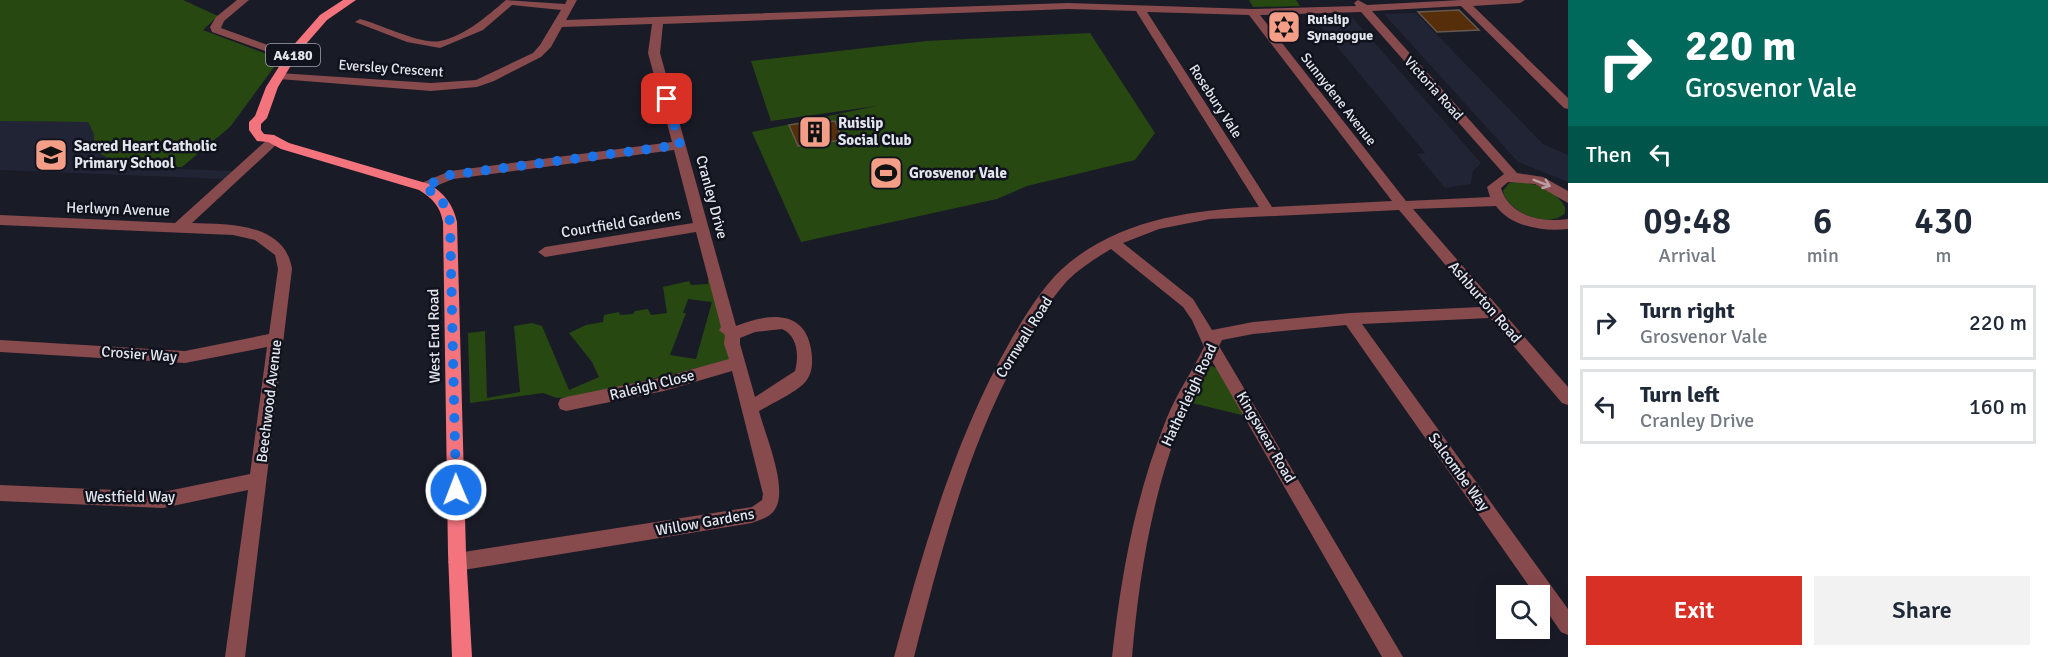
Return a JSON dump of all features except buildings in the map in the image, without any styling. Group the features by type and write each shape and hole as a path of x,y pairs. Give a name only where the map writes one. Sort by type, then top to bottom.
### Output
{"main road":[{"name":"A4180","path":"271,140 259,137 255,130 255,122 261,118 267,99 279,76 311,29 344,1"},
{"name":"West End Road","path":"271,140 285,147 424,187 442,200 447,209 450,222 457,562 462,657"}],"street":[{"path":"243,0 220,19 215,27 216,30 291,57"},
{"path":"558,24 1068,6 1252,12 1360,4 1520,0"},
{"path":"360,22 411,40 440,45 479,28 510,2 570,3"},
{"path":"1459,2 1568,105"},
{"name":"Eversley Crescent","path":"279,76 431,87 477,83 490,79 537,55 570,3"},
{"name":"Victoria Road","path":"1360,4 1513,176"},
{"name":"Rosebury Vale","path":"1139,8 1268,211"},
{"name":"Sunnydene Avenue","path":"1252,12 1402,205"},
{"name":"Cranley Drive","path":"658,19 654,53 729,328 733,331"},
{"name":"Herlwyn Avenue","path":"0,220 178,228 271,140"},
{"path":"424,187 450,175 680,145"},
{"path":"1565,228 1519,217 1499,201 1494,187 1504,178 1513,176 1544,183 1568,198"},
{"name":"Cornwall Road","path":"904,657 951,490 1005,362 1042,302 1074,266 1112,242 1174,218 1268,211 1499,201"},
{"name":"Ashburton Road","path":"1402,205 1568,398"},
{"name":"Courtfield Gardens","path":"545,252 702,226"},
{"name":"Beechwood Avenue","path":"178,228 222,228 264,239 280,252 285,269 235,657"},
{"name":"Kingswear Road","path":"1112,242 1188,303 1393,657"},
{"name":"Hatherleigh Road","path":"1122,657 1131,581 1159,460 1175,417 1212,348 1216,335 1225,332 1350,319 1493,312"},
{"name":"Salcombe Way","path":"1350,319 1568,625"},
{"path":"733,331 785,324 794,328 800,335 805,354 804,371 800,378 751,408"},
{"name":"Willow Gardens","path":"457,562 741,517 762,512 770,506 772,488 732,344 733,331"},
{"name":"Crosier Way","path":"0,346 185,357 276,339"},
{"name":"Raleigh Close","path":"566,404 664,384 738,363"},
{"name":"Westfield Way","path":"0,493 163,500 259,480"}],"shaded area":[{"path":"1416,13 1543,144 1568,155 1568,182 1518,162 1384,14"},
{"path":"1350,15 1481,163 1473,171 1471,184 1445,188 1417,154 1425,153 1312,16"},
{"name":"Sacred Heart Catholic Primary School","path":"0,121 88,122 94,134 124,167 233,171 223,179 0,170"}],"green space":[{"path":"0,0 183,0 218,16 203,30 280,59 230,127 182,167 124,167 94,150 94,134 88,122 0,121"},
{"path":"1249,0 1296,0 1300,6 1253,7"},
{"path":"1090,33 1155,133 1135,160 1027,186 997,199 801,242 752,132 876,106 771,121 751,61 926,41"},
{"path":"1509,183 1538,185 1551,192 1565,207 1565,213 1549,220 1520,212 1506,199 1503,191"},
{"path":"708,280 717,280 730,360 582,396 557,398 543,393 470,403 468,333 485,331 487,398 520,392 514,326 532,323 542,326 569,390 599,377 592,362 569,333 586,325 603,322 604,315 619,312 620,315 633,314 635,311 648,309 651,315 667,313 663,287 689,281 691,285 708,284","holes":["688,299 712,302 696,359 670,355 686,313 683,313"]},
{"path":"1210,366 1218,368 1246,416 1192,403"}],"place":[{"name":"Ruislip Synagogue","path":"1284,27"},
{"name":"Ruislip Social Club","path":"815,132"},
{"name":"Sacred Heart Catholic Primary School","path":"51,155"},
{"name":"Grosvenor Vale","path":"886,173"}],"route":[{"path":"456,490 450,222 442,200 424,187 450,175 680,145 667,99"}]}
